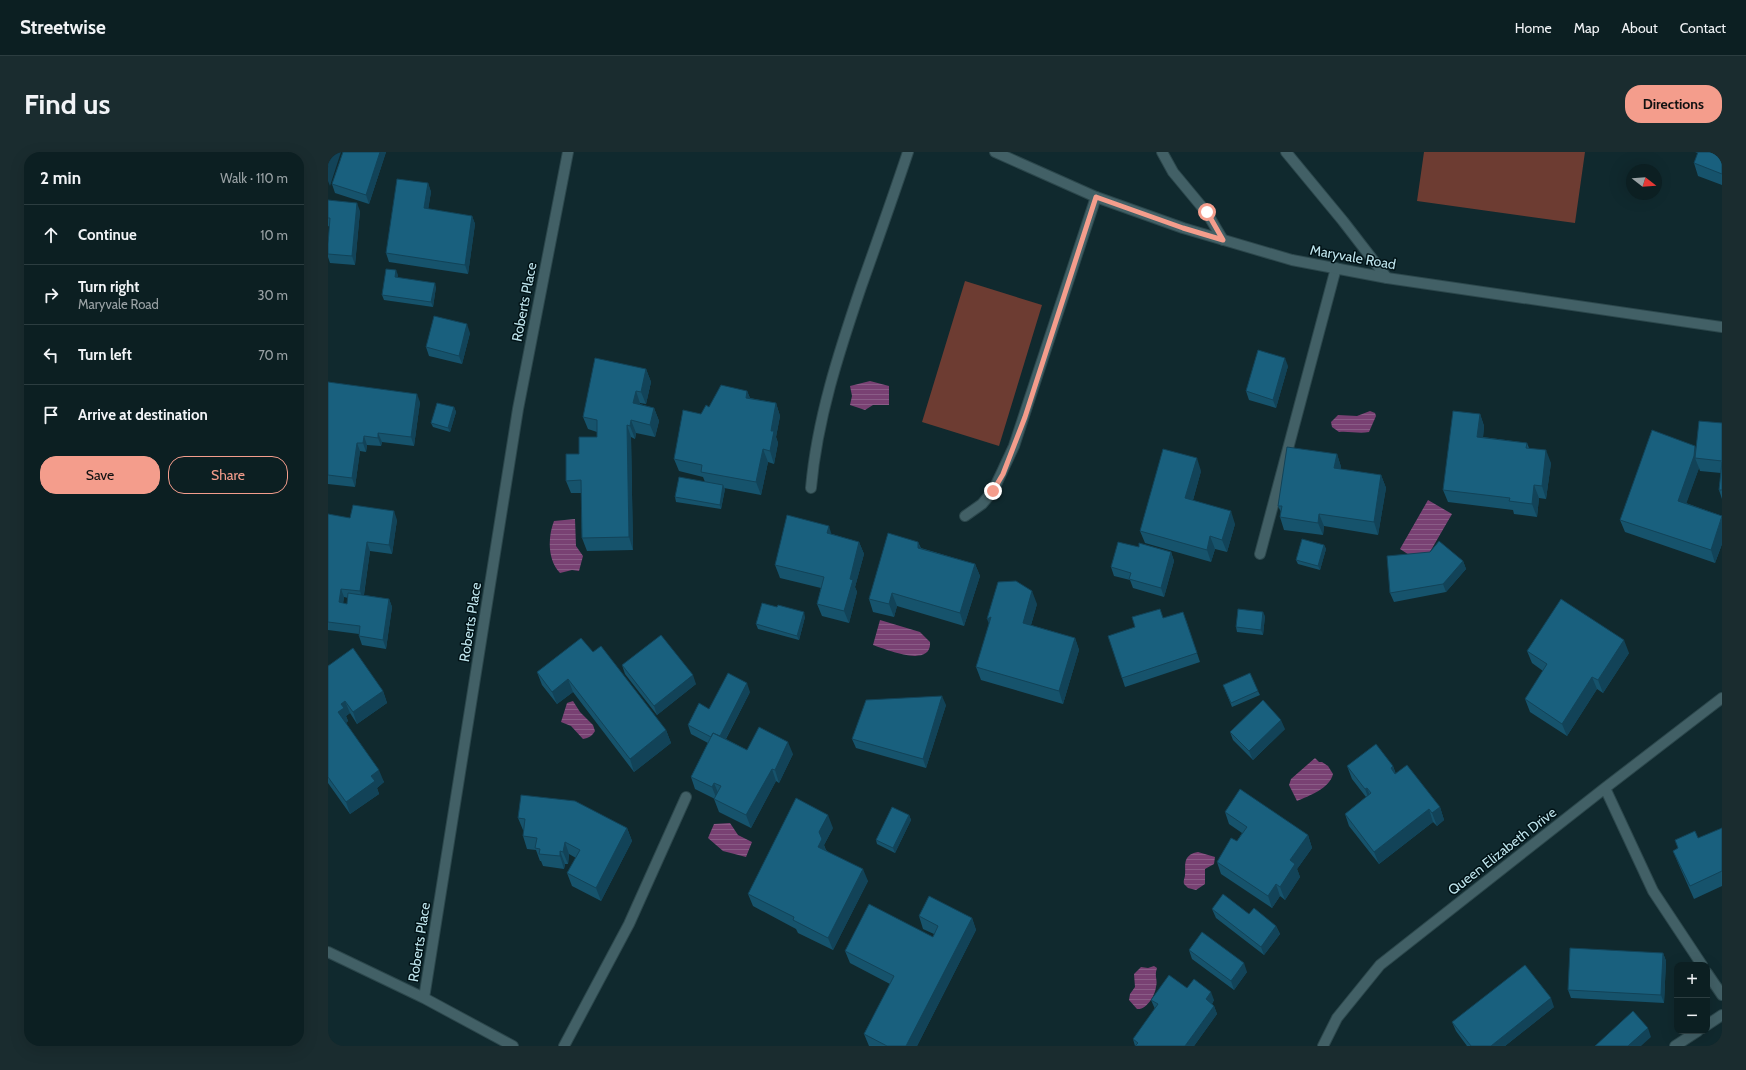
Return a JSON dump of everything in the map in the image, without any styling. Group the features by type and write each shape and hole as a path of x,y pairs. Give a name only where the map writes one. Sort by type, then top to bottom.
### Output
{"street":[{"name":"Roberts Place","path":"513,1046 424,998 518,409 568,152"},
{"path":"811,488 814,454 828,391 848,325 908,152"},
{"name":"Maryvale Road","path":"995,152 1096,197 1183,228 1292,260 1387,278 1722,326"},
{"path":"1162,152 1173,172 1207,212 1223,240"},
{"path":"1286,152 1343,221 1387,278"},
{"path":"965,516 982,504 993,491 1014,446 1096,197"},
{"path":"1260,554 1336,268"},
{"name":"Queen Elizabeth Drive","path":"1322,1046 1337,1018 1380,965 1722,698"},
{"path":"1605,788 1653,891 1700,962"},
{"path":"564,1046 629,924 686,797"},
{"path":"328,952 424,998"},
{"path":"1710,977 1722,995"},
{"path":"1710,1023 1722,1015"},
{"path":"1675,1046 1693,1034"}],"shaded area":[{"path":"1424,152 1585,152 1575,223 1417,201"},
{"path":"965,281 1042,305 999,446 922,422"},
{"path":"870,381 889,386 889,405 873,405 865,410 850,405 852,396 850,386"},
{"path":"1370,411 1375,413 1376,416 1369,432 1339,432 1332,427 1331,422 1338,415 1357,416"},
{"path":"1428,500 1452,514 1427,557 1417,560 1400,549"},
{"path":"575,519 576,546 583,556 579,571 572,570 560,573 553,562 551,555 550,541 552,527 554,521"},
{"path":"880,620 920,632 930,642 929,650 924,654 916,656 897,653 873,645"},
{"path":"573,701 580,712 593,725 595,731 587,738 583,739 571,726 561,722 567,703"},
{"path":"1315,758 1319,762 1322,762 1328,766 1333,774 1331,779 1318,791 1297,801 1289,785 1291,779"},
{"path":"730,823 738,835 752,842 746,857 723,851 708,838 714,824"},
{"path":"1198,852 1215,857 1214,864 1205,869 1205,884 1196,890 1188,888 1184,884 1184,881 1185,864 1187,858 1189,855"},
{"path":"1154,966 1157,968 1154,994 1147,1005 1141,1009 1137,1009 1129,1000 1130,994 1135,987 1134,974 1141,967 1148,968"}],"building":[{"path":"328,152 332,152 328,166"},
{"path":"343,152 380,152 366,195 332,184"},
{"path":"1698,152 1722,152 1722,174 1694,163"},
{"path":"397,179 428,183 424,208 472,216 465,265 386,253"},
{"path":"328,200 357,203 352,256 328,254 330,218 328,218"},
{"path":"386,269 396,270 395,277 435,283 431,302 382,295"},
{"path":"434,316 467,324 459,356 426,347"},
{"path":"1258,350 1285,358 1273,400 1246,391"},
{"path":"595,358 646,369 641,392 636,391 633,403 654,408 650,425 631,420 630,426 627,425 629,537 582,538 581,480 566,481 566,454 579,454 579,437 597,437 597,420 583,417"},
{"path":"328,382 417,394 411,437 378,433 378,438 364,436 363,443 357,443 352,478 328,475"},
{"path":"721,385 747,391 746,398 776,403 771,431 774,431 770,451 763,449 756,482 701,472 702,465 674,459 683,410 701,414 706,405 709,407"},
{"path":"437,403 454,407 448,428 431,423"},
{"path":"1453,411 1480,414 1477,437 1527,443 1526,448 1546,450 1542,486 1534,485 1532,504 1509,501 1510,498 1443,490"},
{"path":"1699,421 1722,423 1722,461 1695,458"},
{"path":"1652,430 1695,446 1694,456 1678,501 1722,516 1711,550 1620,520"},
{"path":"1287,447 1337,454 1334,468 1381,475 1374,522 1319,514 1318,523 1280,517 1282,506 1278,506"},
{"path":"1163,449 1197,458 1185,498 1231,511 1222,540 1210,536 1207,550 1140,531"},
{"path":"1722,462 1722,490 1719,490"},
{"path":"679,477 723,485 720,505 675,497"},
{"path":"353,505 394,511 389,545 367,542 360,591 341,589 339,602 347,604 348,593 389,599 383,640 359,636 360,626 328,622 328,514 350,518"},
{"path":"787,515 829,526 827,533 859,542 850,579 853,580 844,611 817,604 824,577 775,565"},
{"path":"888,533 918,542 918,548 975,564 960,613 892,593 889,604 869,599"},
{"path":"1302,539 1324,545 1318,566 1296,560"},
{"path":"1439,541 1463,561 1443,584 1390,593 1387,556 1430,552"},
{"path":"1118,542 1139,547 1139,543 1171,552 1161,588 1129,579 1131,573 1111,567"},
{"path":"1016,581 1032,591 1023,623 1075,638 1059,691 976,667 991,617 987,619 998,582"},
{"path":"1561,599 1624,640 1598,680 1592,677 1562,724 1525,699 1547,664 1527,651"},
{"path":"762,603 777,607 778,605 804,612 797,636 756,624"},
{"path":"1160,609 1163,618 1183,612 1197,653 1122,678 1108,636 1135,627 1132,617"},
{"path":"1238,609 1263,612 1261,630 1236,627"},
{"path":"661,635 693,675 654,706 622,665"},
{"path":"581,638 593,652 601,646 666,730 630,759 568,679 552,692 537,672"},
{"path":"353,648 383,691 353,712 345,701 341,704 344,708 338,712 379,770 371,776 375,781 346,802 328,777 328,666"},
{"path":"728,673 747,683 720,736 713,733 711,737 688,725 699,703 709,709"},
{"path":"1250,673 1258,691 1231,703 1223,685"},
{"path":"942,696 923,759 852,739 866,700"},
{"path":"1263,700 1281,720 1249,751 1230,732"},
{"path":"759,727 788,742 775,770 772,769 746,815 714,799 721,786 714,783 712,787 691,777 713,733 747,750"},
{"path":"1376,744 1393,766 1391,768 1395,774 1407,765 1440,807 1432,813 1429,809 1374,852 1345,814 1371,793 1367,788 1365,789 1347,766"},
{"path":"1240,789 1308,835 1290,860 1295,864 1280,887 1276,884 1268,896 1217,862 1231,838 1237,841 1247,827 1225,812"},
{"path":"521,795 575,801 627,828 596,888 567,873 580,850 565,842 563,852 560,851 560,856 539,854 540,849 535,848 537,838 523,836 525,819 518,818"},
{"path":"796,798 828,815 819,832 822,839 818,847 863,869 828,938 793,920 794,917 748,894"},
{"path":"892,807 909,815 893,848 876,840"},
{"path":"1722,828 1722,871 1690,886 1673,851 1678,848 1675,840 1695,831 1698,838"},
{"path":"1223,894 1249,914 1254,908 1276,926 1261,947 1212,909"},
{"path":"929,896 972,918 906,1046 887,1046 864,1034 894,976 845,951 869,904 933,937 938,926 919,916"},
{"path":"1202,932 1244,963 1231,981 1189,950"},
{"path":"1570,948 1663,953 1661,995 1568,990"},
{"path":"1525,965 1551,998 1491,1046 1471,1046 1452,1022"},
{"path":"1169,975 1187,988 1194,979 1211,992 1206,999 1214,1006 1185,1046 1135,1046 1138,1043 1133,1039 1158,1004 1151,1000"},
{"path":"1633,1011 1648,1028 1628,1046 1595,1046"}],"route":[{"path":"993,491 1003,474 1025,417 1096,197 1183,228 1223,240 1207,212"}]}
